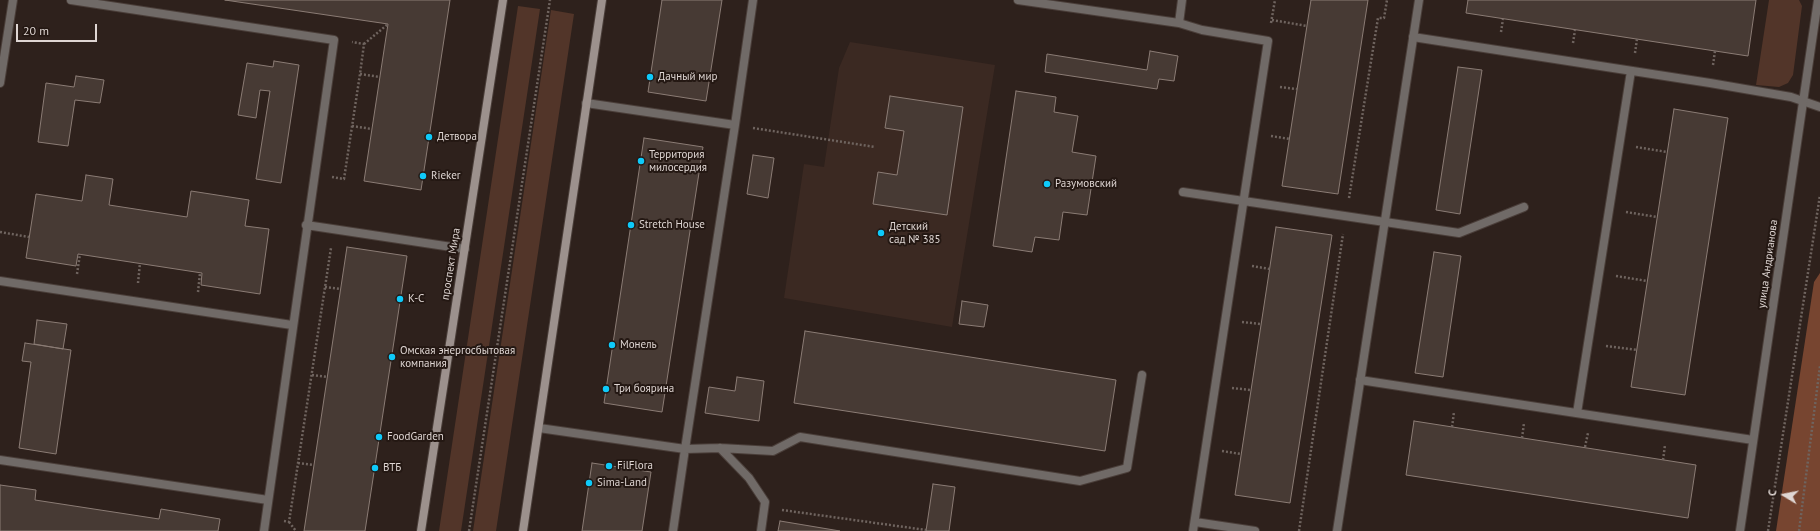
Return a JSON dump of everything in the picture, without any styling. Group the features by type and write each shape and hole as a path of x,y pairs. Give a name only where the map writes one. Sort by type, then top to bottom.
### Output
{"main road":[{"name":"проспект Мира","path":"422,531 503,0"},
{"path":"523,531 602,0"}],"street":[{"path":"0,83 13,0"},
{"path":"71,0 334,40 306,225 264,531"},
{"path":"673,531 753,0"},
{"path":"1018,0 1179,23 1202,30 1268,41 1193,531"},
{"path":"1179,23 1182,0"},
{"path":"1337,531 1419,0"},
{"name":"улица Андрианова","path":"1740,531 1818,0"},
{"path":"1413,37 1777,95 1820,108"},
{"path":"1577,413 1618,145 1632,71"},
{"path":"586,103 735,125"},
{"path":"1183,192 1459,233 1524,207"},
{"path":"306,225 464,249"},
{"path":"0,281 292,325"},
{"path":"539,428 685,449 720,448 773,451 800,437 1080,480 1127,468 1142,375"},
{"path":"1360,380 1753,440"},
{"path":"720,448 749,478 765,502 761,531"},
{"path":"0,460 268,500"},
{"path":"1195,522 1254,531"}],"path":[{"path":"469,531 550,0"},
{"path":"1268,41 1275,0"},
{"path":"1299,531 1345,217 1378,18 1384,18 1387,0"},
{"path":"1501,34 1503,18"},
{"path":"1272,20 1307,26"},
{"path":"314,174 344,179 364,44 388,24"},
{"path":"1573,46 1575,30"},
{"path":"1634,55 1637,39"},
{"path":"334,40 364,44"},
{"path":"1712,67 1715,51"},
{"path":"360,74 380,77"},
{"path":"735,125 876,147"},
{"path":"352,126 372,129"},
{"path":"1279,137 1290,139"},
{"path":"1618,145 1667,152"},
{"path":"1768,531 1820,195"},
{"path":"1608,209 1657,217"},
{"path":"296,531 290,522 334,229"},
{"path":"0,232 29,237"},
{"path":"139,275 140,264"},
{"path":"199,284 200,272"},
{"path":"1599,273 1647,281"},
{"path":"325,287 340,289"},
{"path":"1244,322 1261,324"},
{"path":"1612,347 1636,350"},
{"path":"1799,531 1820,366"},
{"path":"312,375 327,377"},
{"path":"1233,388 1251,390"},
{"path":"1522,438 1524,421"},
{"path":"1585,448 1588,431"},
{"path":"1663,460 1666,443"},
{"path":"1224,451 1241,454"},
{"path":"298,463 314,465"},
{"path":"764,508 926,530"},
{"path":"282,520 290,522"}],"shaded area":[{"path":"1769,0 1799,0 1802,6 1793,75 1788,83 1779,87 1756,85"},
{"path":"518,6 540,9 461,531 439,531"},
{"path":"551,10 574,14 496,531 473,531"},
{"name":"Детский сад № 385","path":"850,42 995,65 952,327 784,298 804,164 824,167 839,68"},
{"path":"1820,273 1820,531 1776,531 1814,282"}],"building":[{"path":"225,0 450,0 421,190 364,181 388,24"},
{"path":"662,0 722,0 706,101 648,92"},
{"path":"1311,0 1368,0 1338,194 1282,186"},
{"path":"1468,0 1756,0 1748,56 1466,13"},
{"path":"1150,51 1178,56 1174,81 1159,79 1157,89 1045,72 1047,54 1147,70"},
{"path":"274,61 299,65 281,183 256,179 270,91 260,90 256,118 238,115 247,63 273,67"},
{"path":"1458,67 1482,70 1460,214 1436,210"},
{"path":"76,76 104,80 100,103 75,100 68,146 38,142 46,83 74,87"},
{"name":"Разумовский","path":"1016,91 1056,97 1054,112 1078,116 1072,152 1096,156 1087,215 1063,212 1059,240 1035,237 1032,252 993,246"},
{"path":"890,96 963,107 947,215 873,204 878,172 897,175 904,131 885,128"},
{"path":"1674,109 1728,118 1685,395 1631,387"},
{"path":"644,138 703,147 662,412 604,403"},
{"path":"753,155 774,158 768,198 747,194"},
{"path":"86,175 113,179 109,205 187,217 191,191 249,200 245,226 269,229 260,294 201,285 202,273 78,254 76,266 26,258 36,194 82,201"},
{"path":"1276,227 1332,235 1290,503 1235,495"},
{"path":"347,247 407,256 365,531 304,531"},
{"path":"1434,252 1461,256 1443,377 1415,373"},
{"path":"962,301 988,305 984,327 959,324"},
{"path":"37,320 67,324 63,349 34,344"},
{"path":"805,331 1116,380 1105,451 794,403"},
{"path":"25,343 71,350 56,454 19,448 31,362 22,361"},
{"path":"737,377 764,381 759,421 705,413 709,387 735,391"},
{"path":"1414,421 1696,465 1688,518 1406,475"},
{"path":"592,463 651,472 642,531 582,531"},
{"path":"933,484 955,487 949,531 926,531"},
{"path":"0,485 36,490 35,500 159,519 161,509 220,519 218,531 0,531"},
{"path":"780,521 840,531 778,531"}],"place":[{"name":"Дачный мир","path":"650,77"},
{"name":"Детвора","path":"429,137"},
{"name":"Территория милосердия","path":"641,161"},
{"name":"Rieker","path":"423,176"},
{"name":"Разумовский","path":"1047,184"},
{"name":"Stretch House","path":"631,225"},
{"name":"Детский сад № 385","path":"881,233"},
{"name":"К-С","path":"400,299"},
{"name":"Монель","path":"612,345"},
{"name":"Омская энергосбытовая компания","path":"392,357"},
{"name":"Три боярина","path":"606,389"},
{"name":"FoodGarden","path":"379,437"},
{"name":"FilFlora","path":"609,466"},
{"name":"ВТБ","path":"375,468"},
{"name":"Sima-Land","path":"589,483"}]}
